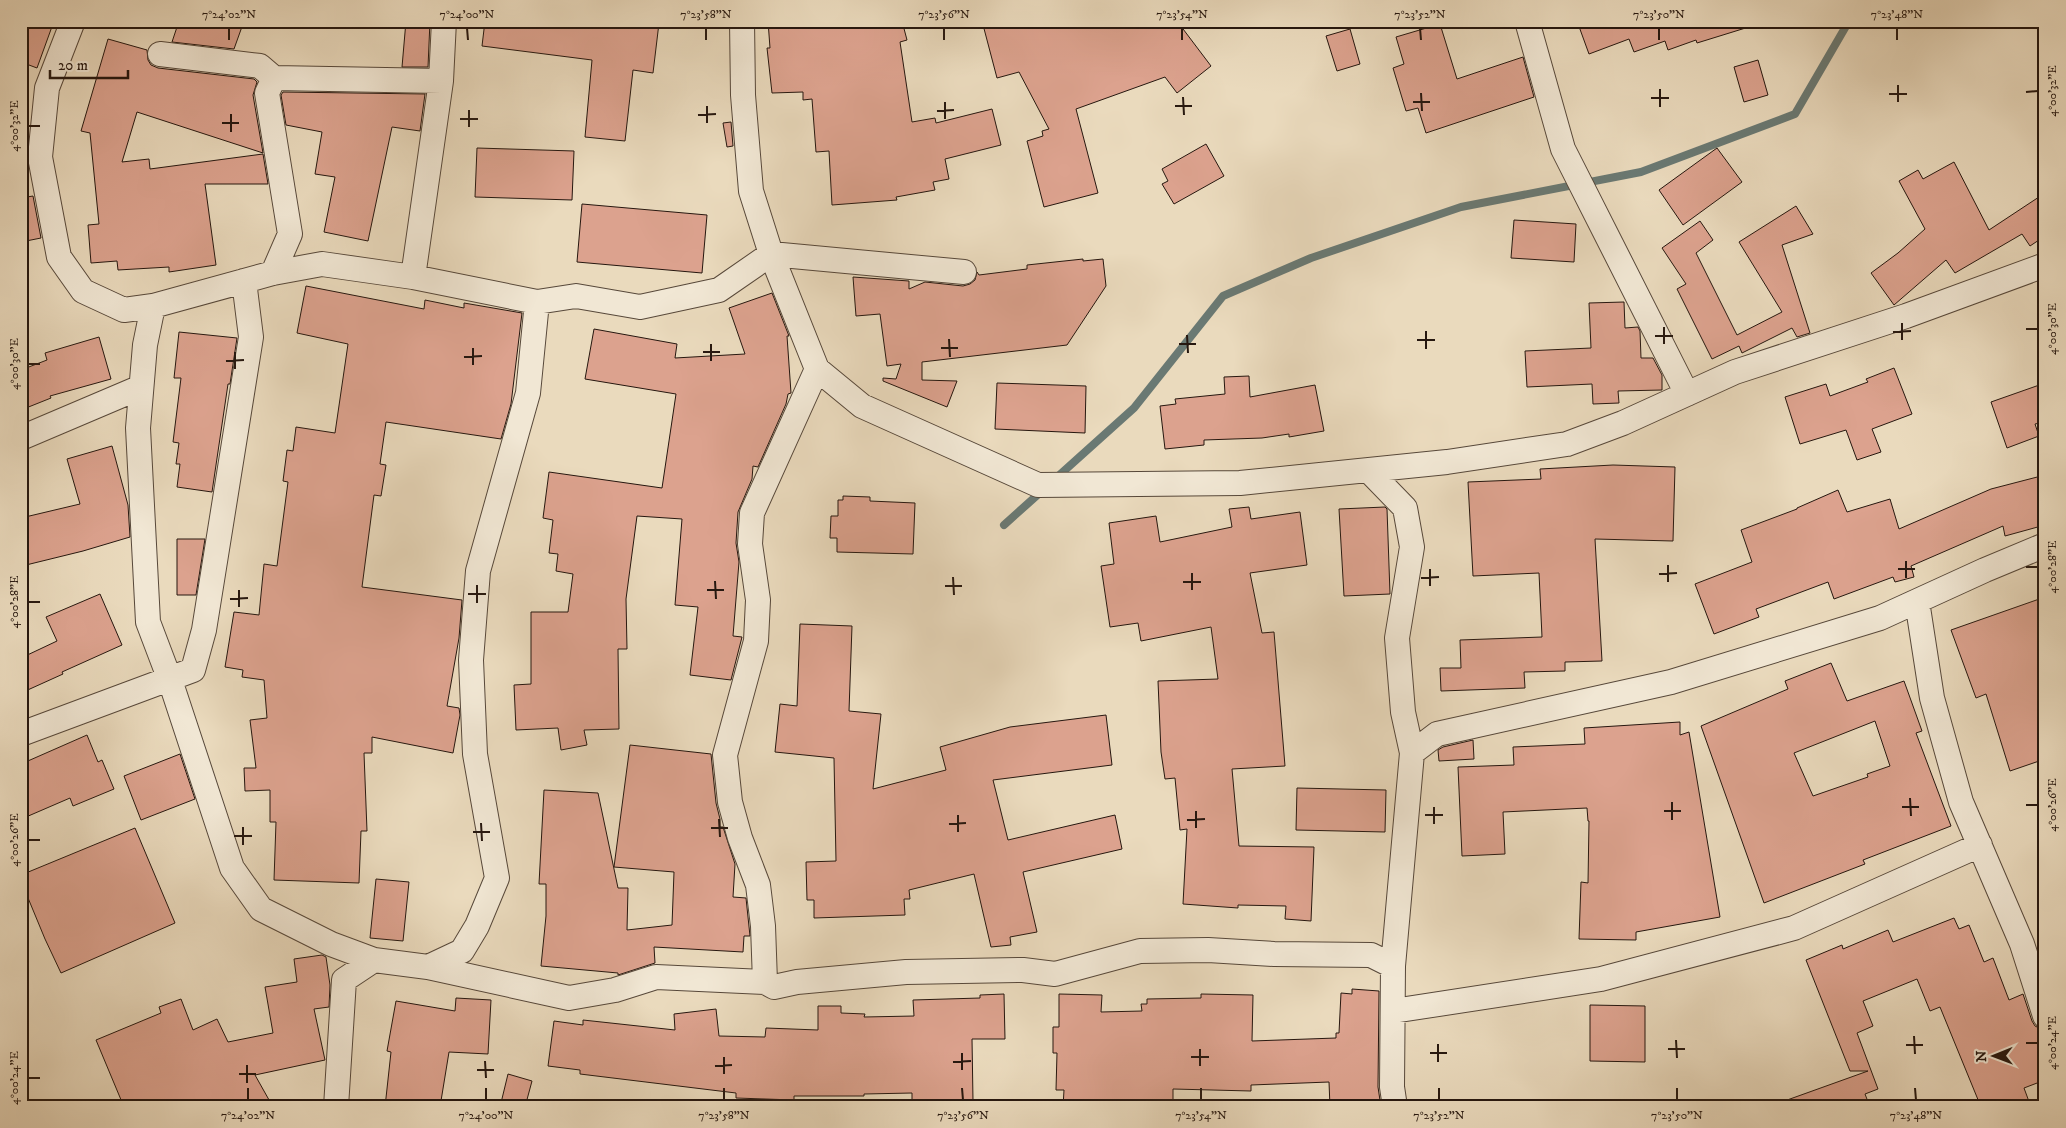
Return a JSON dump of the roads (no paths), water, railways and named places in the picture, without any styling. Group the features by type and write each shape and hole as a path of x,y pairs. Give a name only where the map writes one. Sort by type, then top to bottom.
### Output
{"street":[{"path":"73,21 47,88 31,161 59,257 83,291 124,310 153,306 274,273 322,264 413,277 537,302 576,296 640,307 718,290 772,254 964,272"},
{"path":"413,277 441,82 444,21"},
{"path":"742,21 742,95 751,191 772,254 817,368 862,406 1038,485 1240,483 1447,462 1567,444 1623,423 1735,372 1906,316 2045,265"},
{"path":"1527,21 1563,149 1686,394"},
{"path":"160,54 260,66 274,78 441,82"},
{"path":"274,78 267,94 290,234 274,273"},
{"path":"21,734 170,680 192,670 204,630 251,337 244,281"},
{"path":"428,967 462,951 477,926 497,878 475,754 471,660 478,571 528,393 537,302"},
{"path":"153,306 145,345 138,428 148,622 170,680 232,868 261,909 331,944 374,960 428,967 569,998 614,990 656,977 765,982 774,987 797,982 906,972 1023,970 1055,974 1140,951 1208,950 1274,954 1371,955 1393,966"},
{"path":"765,982 764,926 758,885 740,838 730,802 725,756 756,641 758,600 750,544 752,513 817,368"},
{"path":"21,438 141,387"},
{"path":"1368,470 1405,508 1412,546 1397,638 1404,712 1412,753 1393,966 1392,1087 1395,1107"},
{"path":"1412,753 1437,734 1671,682 1880,618 1985,570 2045,546"},
{"path":"1917,601 1932,698 1961,802 2022,944 2045,1016"},
{"path":"1393,1011 1601,979 1794,928 1980,845"},
{"path":"336,1107 344,980 374,960"}],"waterway":[{"path":"1055,479 1134,408 1223,296 1311,258 1461,207 1641,172 1795,114 1849,21"},
{"path":"1004,525 1043,490"}]}
